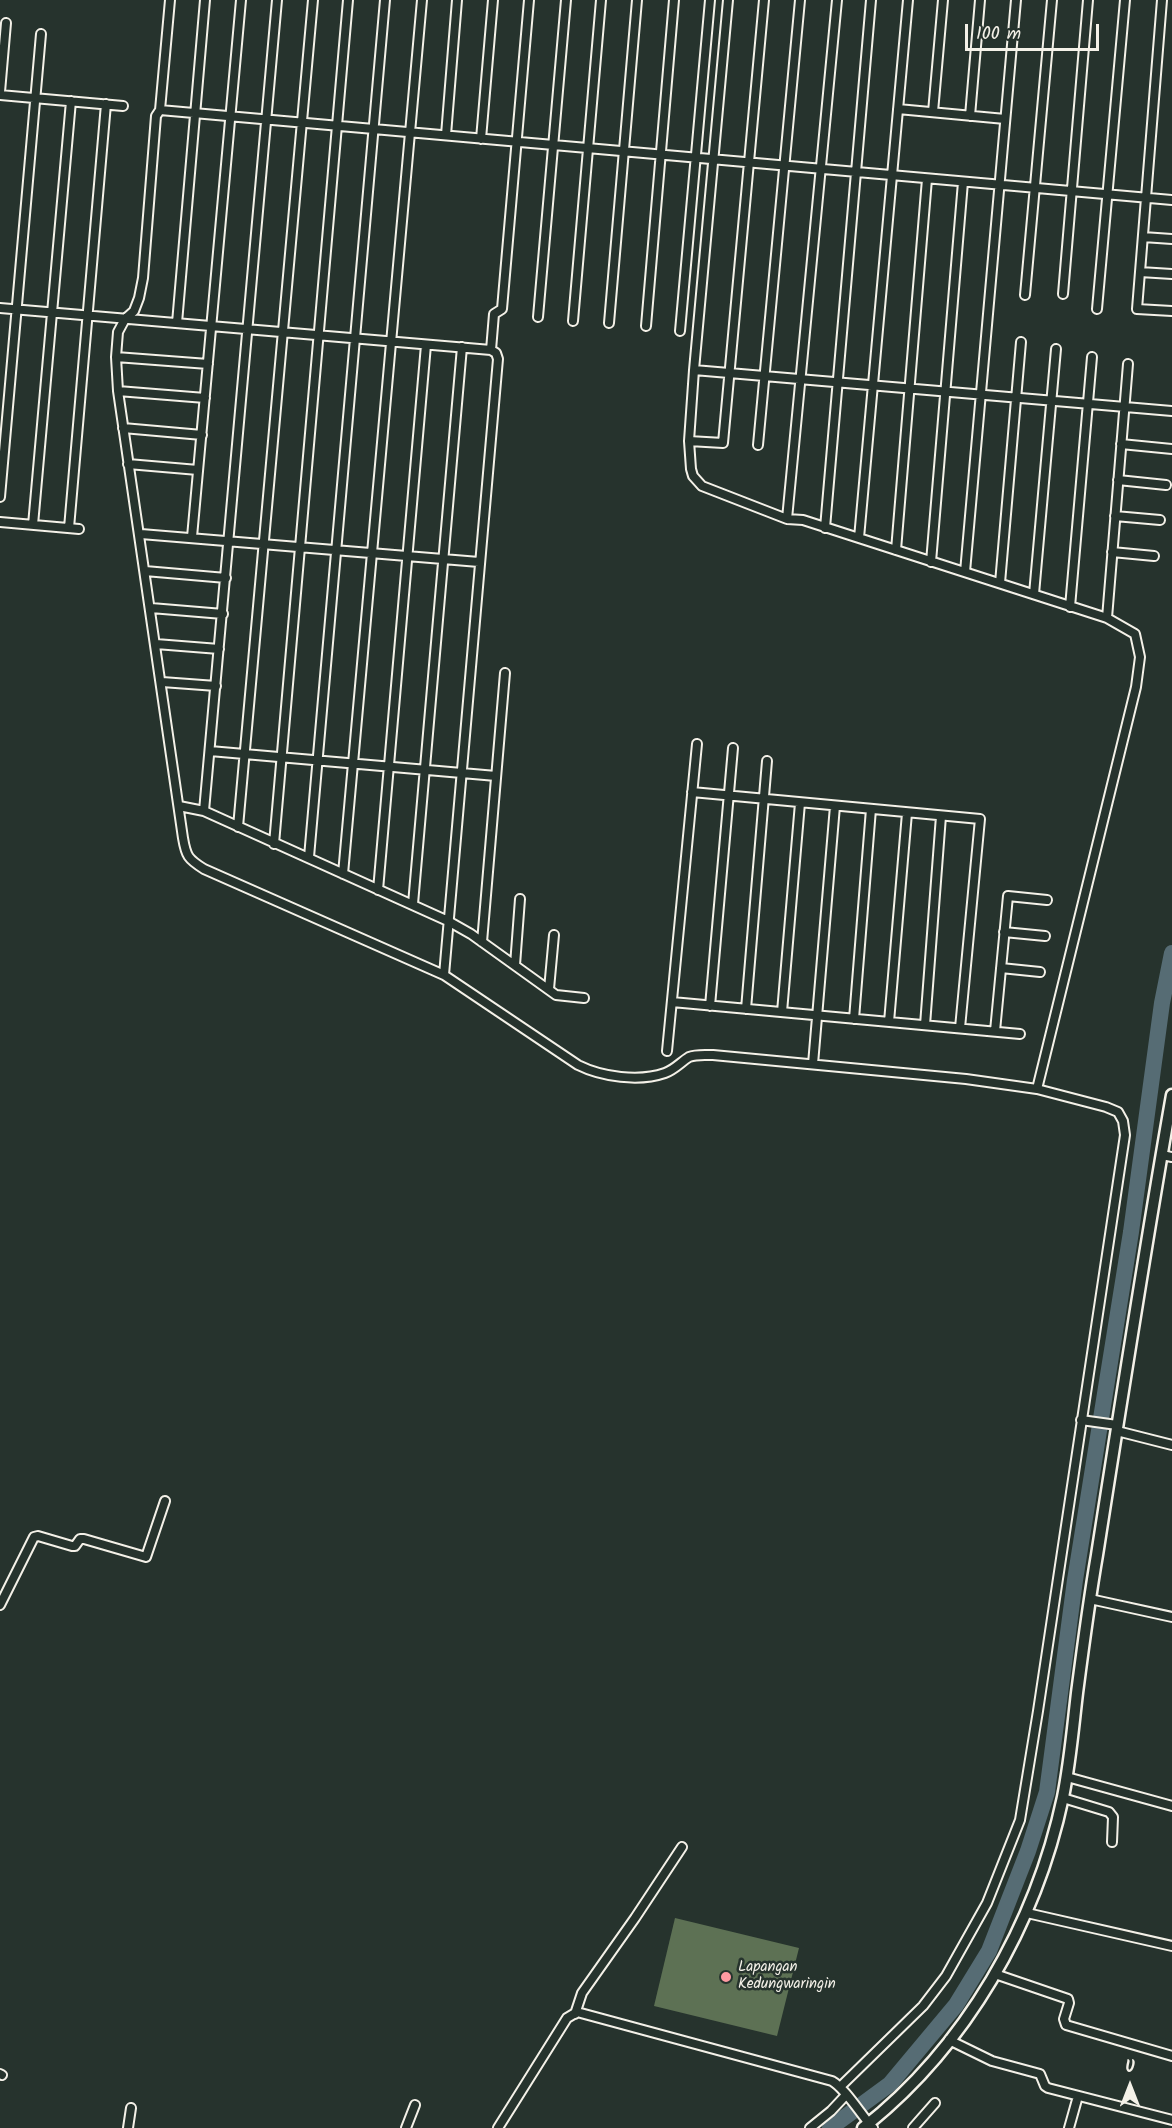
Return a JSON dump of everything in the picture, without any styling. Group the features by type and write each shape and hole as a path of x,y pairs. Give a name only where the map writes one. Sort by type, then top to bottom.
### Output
{"street":[{"path":"170,0 160,110 156,116 141,288 134,311 125,319 118,332 116,357 118,391 128,464 141,534 186,855 198,865 444,975 590,1071 641,1077 655,1076 668,1072 690,1057 698,1055 813,1064 966,1079 1037,1089 1106,1107 1118,1112 1123,1121 1125,1135 1020,1820 987,1903 946,1976 923,2006 841,2086"},
{"path":"177,323 206,0"},
{"path":"192,537 241,0"},
{"path":"204,811 277,0"},
{"path":"238,827 313,0"},
{"path":"274,844 348,0"},
{"path":"309,857 385,0"},
{"path":"344,874 422,0"},
{"path":"446,135 457,0"},
{"path":"481,139 493,0"},
{"path":"491,350 495,314 502,309 529,0"},
{"path":"538,317 566,0"},
{"path":"573,321 601,0"},
{"path":"609,323 637,0"},
{"path":"645,326 674,0"},
{"path":"680,331 710,0"},
{"path":"728,0 694,370 689,441 693,476 702,486 787,519 803,520 1035,594 1107,618 1135,634 1140,657 1136,687 1037,1089"},
{"path":"689,441 723,443 764,0"},
{"path":"758,445 800,0"},
{"path":"787,519 837,0"},
{"path":"825,528 871,0"},
{"path":"860,538 908,0"},
{"path":"933,112 943,0"},
{"path":"970,116 980,0"},
{"path":"965,572 1016,0"},
{"path":"1025,295 1052,0"},
{"path":"1063,294 1088,0"},
{"path":"1097,309 1125,0"},
{"path":"1162,0 1137,309 1172,311"},
{"path":"6,23 0,93 123,106"},
{"path":"0,497 41,34"},
{"path":"33,525 71,101"},
{"path":"69,528 106,104"},
{"path":"898,109 1005,118"},
{"path":"160,110 1172,201"},
{"path":"896,550 927,179"},
{"path":"931,562 963,182"},
{"path":"1143,237 1172,239"},
{"path":"1140,272 1172,274"},
{"path":"0,308 462,347 491,350 496,353 498,359 444,975"},
{"path":"1000,583 1021,342"},
{"path":"378,890 426,345"},
{"path":"413,904 462,347"},
{"path":"1035,594 1056,349"},
{"path":"116,357 208,364"},
{"path":"1070,607 1092,357"},
{"path":"1107,618 1128,364"},
{"path":"694,370 1172,411"},
{"path":"118,391 205,398"},
{"path":"123,428 202,435"},
{"path":"1121,444 1172,449"},
{"path":"128,464 198,470"},
{"path":"1119,480 1166,485"},
{"path":"1115,516 1160,520"},
{"path":"0,522 79,529"},
{"path":"141,534 479,562"},
{"path":"1112,552 1154,556"},
{"path":"146,571 226,579"},
{"path":"151,608 223,614"},
{"path":"156,644 219,649"},
{"path":"482,942 505,673"},
{"path":"162,682 216,686"},
{"path":"667,1051 697,744"},
{"path":"710,1006 733,748"},
{"path":"210,751 496,776"},
{"path":"746,1009 767,761"},
{"path":"692,792 980,819 960,1028"},
{"path":"782,1012 800,803"},
{"path":"179,806 204,811 413,904 448,921 482,942 556,995 584,998"},
{"path":"813,1064 835,806"},
{"path":"854,1019 871,809"},
{"path":"889,1022 907,813"},
{"path":"925,1025 941,816"},
{"path":"994,1031 1008,896 1047,900"},
{"path":"515,965 520,899"},
{"path":"1004,932 1045,936"},
{"path":"549,989 554,934"},
{"path":"1001,968 1040,972"},
{"path":"672,1002 1020,1034"},
{"path":"498,2128 567,2018 577,2012 824,2078 841,2086 867,2124 917,2077 949,2040 995,1974 1027,1913 1048,1856 1063,1798 1116,1427 1167,1156 1172,1095"},
{"path":"1081,1420 1116,1427 1172,1445"},
{"path":"0,1605 34,1537 38,1536 72,1546 75,1546 80,1539 84,1539 146,1557 165,1502"},
{"path":"1090,1599 1172,1617"},
{"path":"1067,1777 1172,1806"},
{"path":"1063,1798 1109,1812 1113,1816 1112,1842"},
{"path":"575,2014 582,1993 682,1847"},
{"path":"1027,1913 1172,1946"},
{"path":"995,1974 1068,1999 1064,2019 1066,2025 1172,2056"},
{"path":"949,2040 992,2061 1035,2072 1042,2077 1045,2086 1172,2120"},
{"path":"810,2128 846,2095"},
{"path":"1070,2128 1078,2096"},
{"path":"913,2128 935,2103"},
{"path":"406,2128 415,2104"},
{"path":"128,2128 130,2108"}],"green space":[{"name":"Lapangan Kedungwaringin","path":"675,1918 799,1948 777,2036 654,2006"}],"waterway":[{"path":"830,2128 890,2084 956,2005 989,1951 1028,1851 1047,1792 1075,1580 1131,1232 1162,1003 1172,953"}],"place":[{"name":"Lapangan Kedungwaringin","path":"726,1977"}]}
